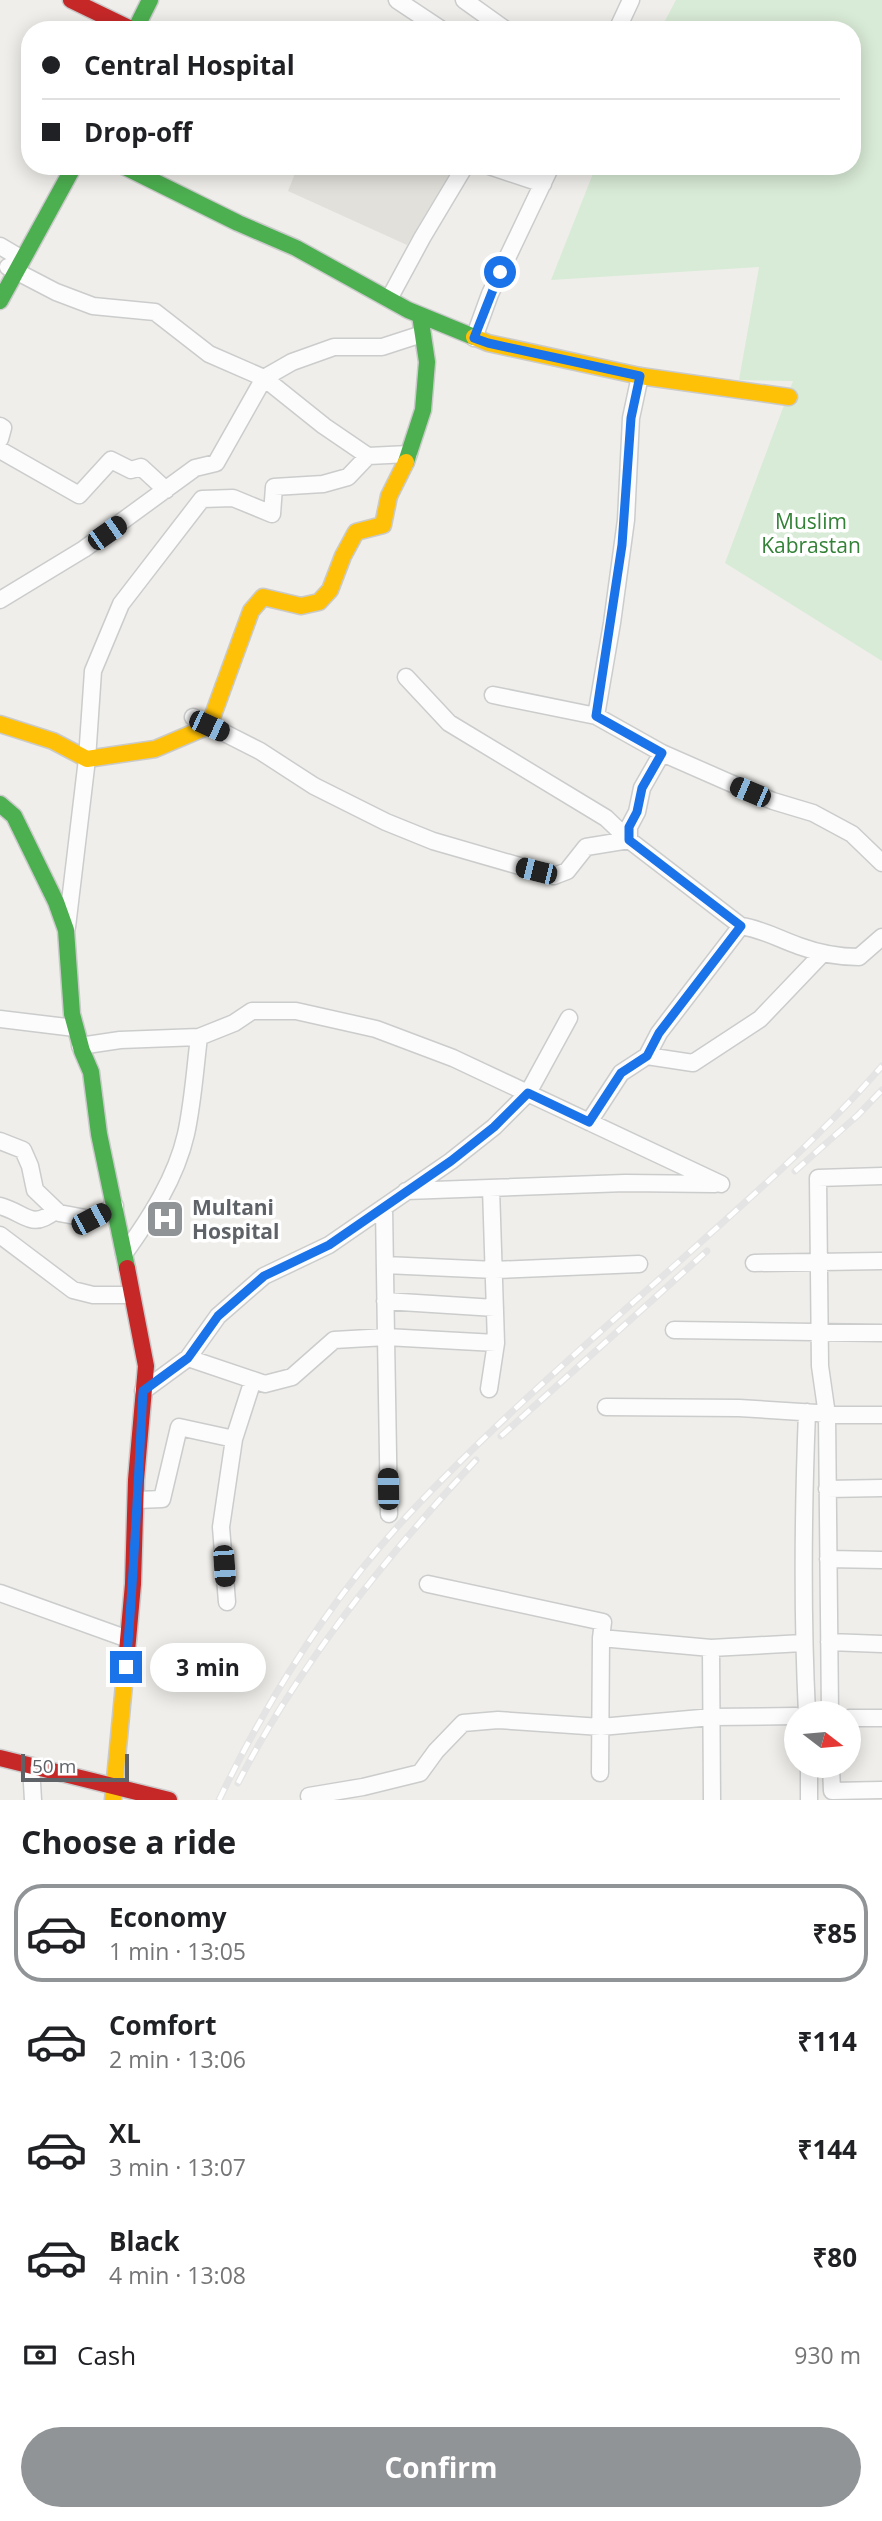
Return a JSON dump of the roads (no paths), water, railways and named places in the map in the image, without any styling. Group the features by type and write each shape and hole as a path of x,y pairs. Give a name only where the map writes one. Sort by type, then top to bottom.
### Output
{"street":[{"path":"71,0 115,21"},
{"path":"139,21 150,0"},
{"path":"154,21 164,0"},
{"path":"397,0 425,21"},
{"path":"464,0 493,21"},
{"path":"612,0 629,5 621,21"},
{"path":"0,301 10,263 57,175"},
{"path":"10,263 68,175"},
{"path":"141,175 238,223 296,248 419,315 488,343 640,376 789,397"},
{"path":"389,299 460,175"},
{"path":"516,175 543,184"},
{"path":"474,338 490,294 547,175"},
{"path":"10,263 56,292 93,306 155,312 209,354 264,378 324,426 368,456 409,454"},
{"path":"0,724 53,741 87,759 155,749 209,726 251,611 259,599 263,597 300,606 314,605 322,601 356,532 383,524 389,496 403,472 423,410 427,362 419,315"},
{"path":"0,600 84,548 195,468 216,463 264,378 292,362 334,347 382,347 422,334"},
{"path":"596,716 624,533 631,418 640,376"},
{"path":"0,426 3,428 0,439"},
{"path":"0,450 79,495 111,460 131,471 141,467 166,490"},
{"path":"113,1794 134,1584 136,1500 146,1366 99,1134 91,1072 80,1046 72,1014 66,930 87,759 93,671 121,604 202,499 233,498 272,514 274,486 323,484 348,477 368,456"},
{"path":"406,677 449,723 606,818 629,840 741,926 841,957 859,957 882,937"},
{"path":"493,695 596,716 662,753 773,801 813,813 852,834 882,863"},
{"path":"193,717 260,751 314,786 386,822 433,841 519,867 554,876 567,871 586,847 629,840"},
{"path":"629,840 629,827 637,812 642,788 662,753"},
{"path":"0,804 14,816 56,902 66,930"},
{"path":"589,1122 621,1073 647,1056 659,1033 741,926"},
{"path":"647,1056 693,1063 760,1019 823,953"},
{"path":"80,1046 120,1040 199,1037 234,1023 252,1011 296,1011 376,1029 453,1058 721,1184 625,1183 406,1191"},
{"path":"143,1391 188,1358 218,1316 264,1276 329,1245 451,1161 494,1127 528,1093 569,1018"},
{"path":"0,1019 75,1028"},
{"path":"124,1254 148,1220 177,1163 186,1135 199,1037"},
{"path":"0,1141 23,1150 30,1166 35,1190 59,1213 91,1219 115,1206"},
{"path":"819,1701 817,1413 821,1332 818,1178 882,1176"},
{"path":"489,1389 496,1343 491,1188"},
{"path":"0,1206 33,1222 45,1220 56,1210"},
{"path":"384,1207 389,1514"},
{"path":"0,1235 74,1290 93,1295 132,1295"},
{"path":"754,1263 882,1261"},
{"path":"384,1265 495,1270 639,1264"},
{"path":"385,1301 495,1308"},
{"path":"674,1330 882,1333"},
{"path":"188,1358 265,1384 292,1377 334,1340 386,1337 496,1343"},
{"path":"228,1602 221,1527 234,1439 253,1380"},
{"path":"606,1407 739,1408 882,1415"},
{"path":"817,1413 827,1489 830,1701"},
{"path":"806,1701 803,1643 803,1501 817,1413"},
{"path":"136,1500 162,1499 179,1427 234,1439"},
{"path":"827,1489 882,1488"},
{"path":"828,1559 882,1560"},
{"path":"428,1584 603,1622 600,1773"},
{"path":"0,1594 128,1639"},
{"path":"601,1638 711,1648 803,1643"},
{"path":"829,1642 882,1644"},
{"path":"711,1648 712,1800"},
{"path":"309,1796 363,1787 420,1773 436,1751 463,1723 498,1720 601,1727 712,1717 784,1716"},
{"path":"861,1718 882,1718"},
{"path":"0,1758 113,1794 169,1800"},
{"path":"31,1766 33,1800"},
{"path":"809,1778 809,1800"},
{"path":"818,1778 818,1800"},
{"path":"831,1778 832,1791 882,1790"}],"railway":[{"path":"219,1800 259,1724 304,1650 354,1579 409,1514 512,1412 790,1161 882,1066"},
{"path":"795,1171 882,1090"},
{"path":"501,1436 707,1251"},
{"path":"238,1783 262,1739 316,1654 409,1535 476,1460"}],"place":[{"name":"Multani Hospital","path":"165,1219"}],"park label":[{"name":"Muslim Kabrastan","path":"811,533"}]}
